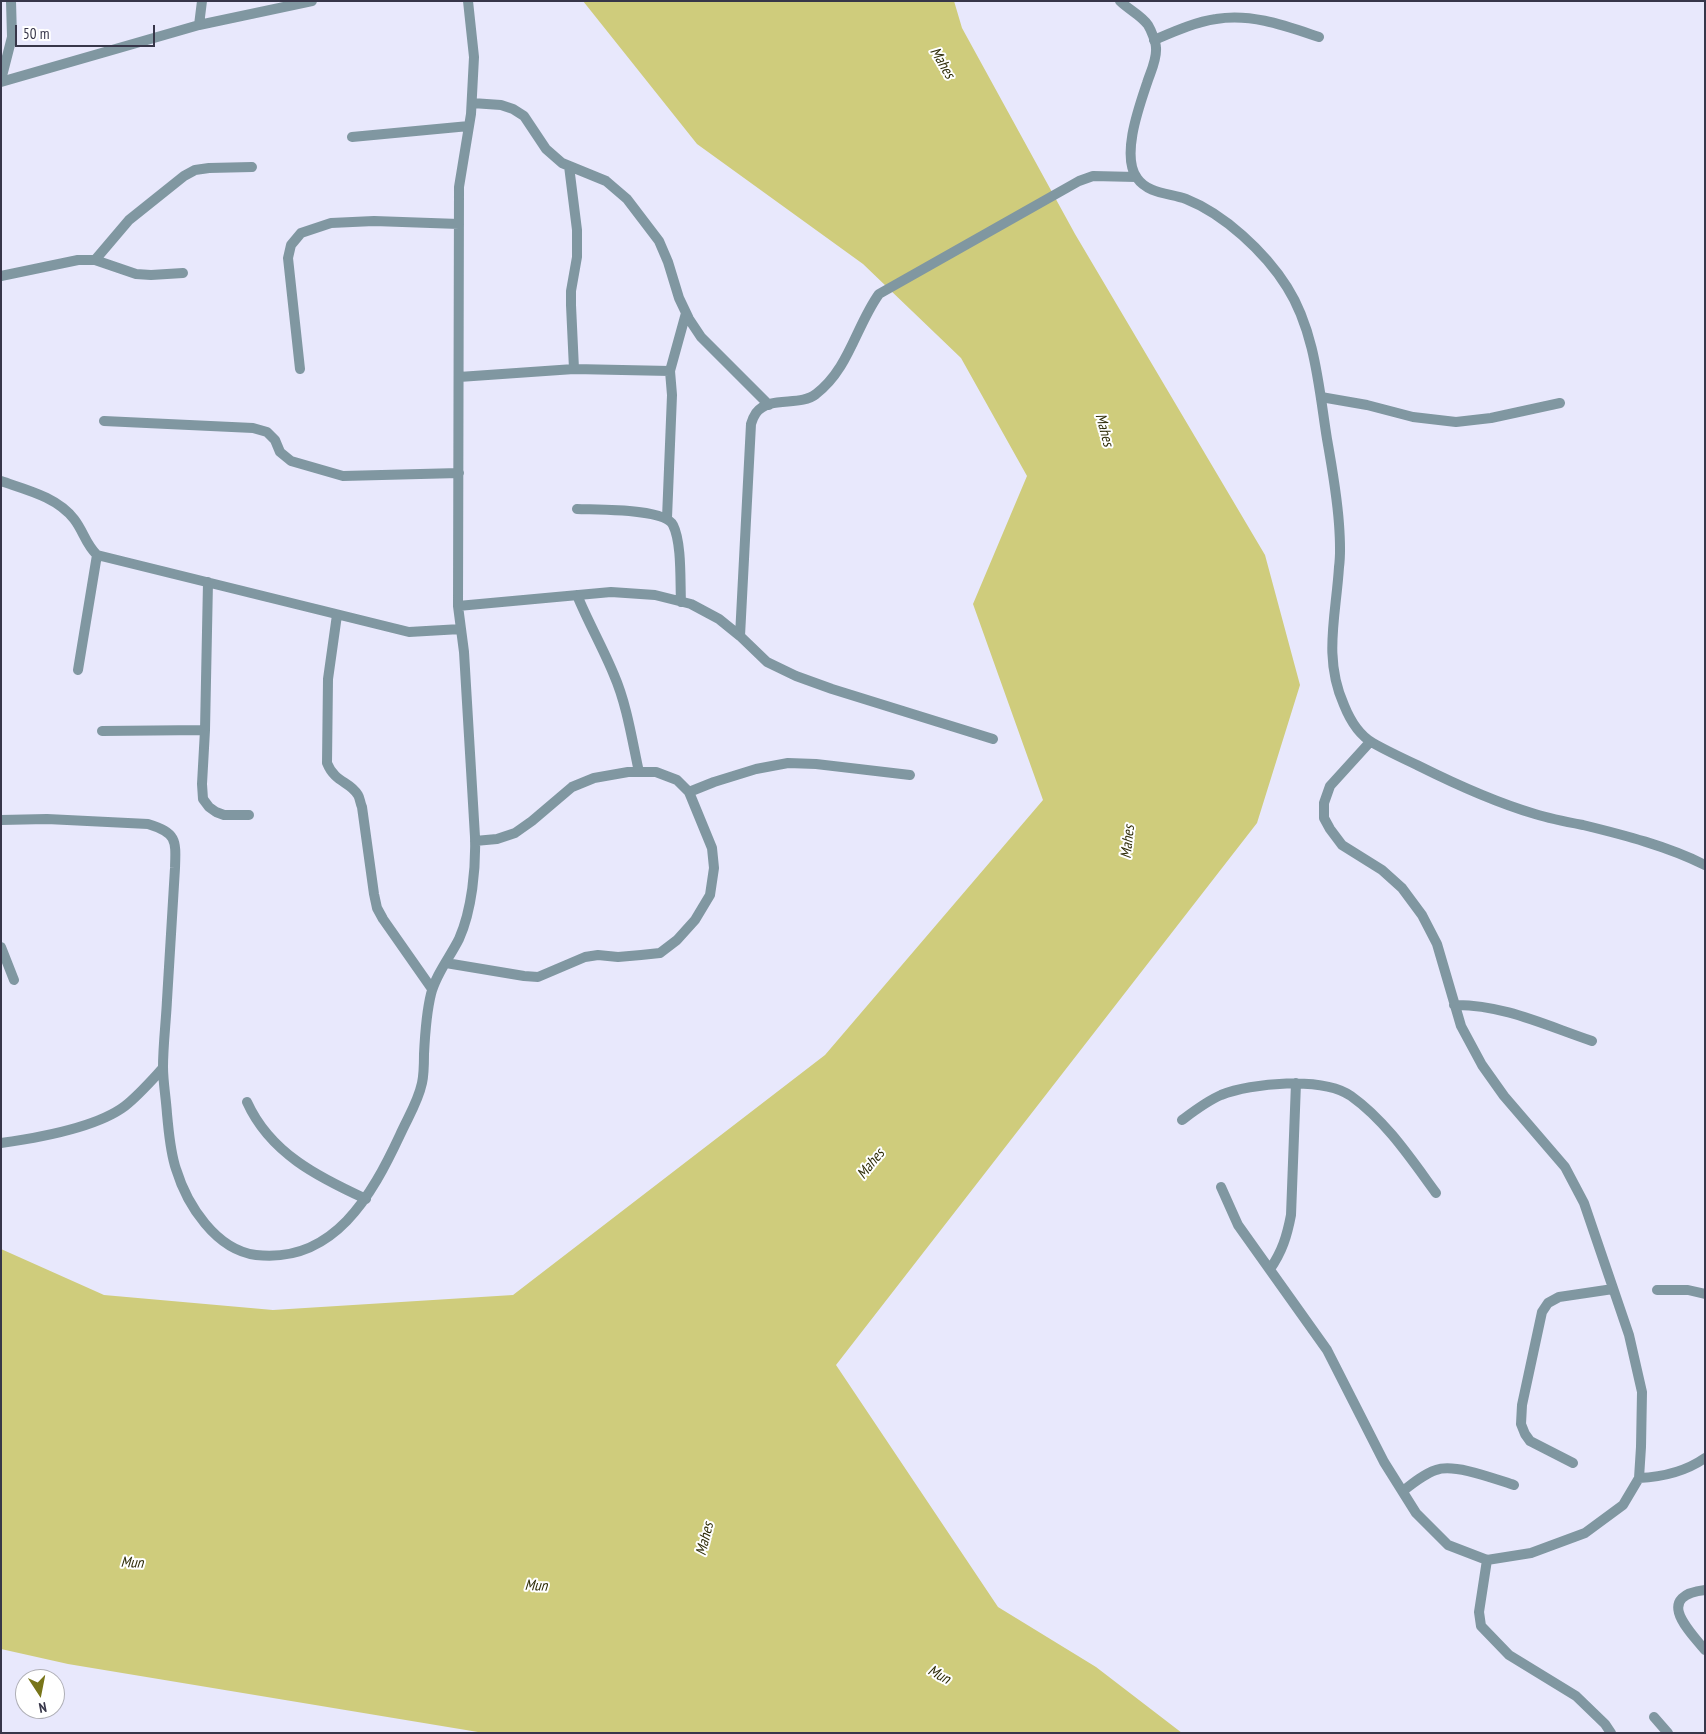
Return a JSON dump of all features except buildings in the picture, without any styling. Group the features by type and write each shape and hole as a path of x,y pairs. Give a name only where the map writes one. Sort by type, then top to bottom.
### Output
{"street":[{"path":"11,1 12,37 1,81 199,25 312,1"},
{"path":"199,25 202,1"},
{"path":"1,820 47,819 148,824 162,828 172,836 175,848 175,868 163,1068 170,1148 184,1192 207,1226 222,1240 237,1250 253,1255 284,1256 305,1250 326,1239 347,1222 366,1199 418,1098 423,1081 426,1019 432,989 460,935 466,918 475,862 476,840 464,652 458,606 459,187 472,103 474,57 468,1"},
{"path":"1120,1 1137,14 1149,27 1156,48 1153,67 1138,111 1131,149 1130,165 1136,177 1154,191 1187,200 1221,219 1240,234 1273,268 1287,287 1301,314 1310,344 1321,397 1339,519 1340,544 1332,653 1336,687 1350,721 1370,742 1485,797 1538,815 1639,840 1705,865"},
{"path":"1154,40 1216,18 1244,18 1270,21 1319,38"},
{"path":"472,103 501,105 513,109 524,116 546,148 562,163 606,181 627,199 659,241 668,262 679,298 701,337 769,405"},
{"path":"352,137 469,126"},
{"path":"569,166 577,230 577,257 570,304 574,369"},
{"path":"95,260 129,220 184,176 195,170 209,168 252,167"},
{"path":"740,636 751,424 756,412 769,405 785,401 808,399 828,384 851,348 879,294 1079,181 1093,176 1136,177"},
{"path":"300,369 288,258 291,245 300,233 331,223 374,221 459,224"},
{"path":"1,276 78,260 95,260 136,274 182,273"},
{"path":"667,518 672,395 670,371 686,313"},
{"path":"459,377 574,369 670,371"},
{"path":"1321,397 1367,405 1412,417 1456,422 1490,418 1560,403"},
{"path":"104,420 253,428 267,432 275,440 280,452 291,462 342,476 459,474"},
{"path":"1,481 42,496 62,507 73,519 82,532 88,546 97,556 409,632 461,629"},
{"path":"577,509 656,514 667,518 673,524 676,536 681,602"},
{"path":"78,670 97,556"},
{"path":"208,582 203,799 209,807 224,815 249,815"},
{"path":"458,606 611,592 655,595 691,604 719,619 767,662 796,676 993,739"},
{"path":"577,595 614,676 623,702 639,772"},
{"path":"337,615 328,679 327,763 330,773 352,788 358,795 362,807 374,894 382,919 432,989"},
{"path":"102,731 205,730"},
{"path":"1221,1187 1238,1225 1327,1350 1384,1462 1416,1513 1448,1545 1487,1560 1531,1554 1585,1533 1623,1505 1639,1478 1642,1447 1642,1392 1629,1335 1584,1203 1565,1167 1504,1096 1482,1065 1461,1026 1437,944 1422,915 1402,888 1382,870 1342,845 1324,818 1324,803 1330,786 1370,742"},
{"path":"689,792 748,772 788,763 816,764 910,775"},
{"path":"446,964 524,976 538,976 585,957 598,954 618,956 660,953 677,940 695,920 710,895 714,868 712,848 689,792 677,780 656,772 628,772 594,778 572,787 515,833 497,839 476,840"},
{"path":"1,947 14,980"},
{"path":"1454,1005 1475,1005 1498,1009 1592,1041"},
{"path":"1,1143 40,1136 101,1119 124,1107 163,1068"},
{"path":"1182,1120 1220,1095 1245,1088 1274,1084 1328,1087 1349,1095 1386,1128 1436,1193"},
{"path":"1270,1269 1280,1255 1291,1215 1296,1084"},
{"path":"247,1102 253,1115 278,1146 302,1166 325,1181 366,1199"},
{"path":"1573,1464 1530,1441 1521,1424 1522,1405 1542,1312 1548,1303 1559,1297 1613,1289"},
{"path":"1657,1290 1688,1290 1705,1294"},
{"path":"1639,1478 1658,1478 1680,1472 1705,1458"},
{"path":"1403,1491 1437,1469 1451,1467 1514,1484"},
{"path":"1487,1560 1479,1612 1481,1626 1509,1655 1576,1696 1605,1724 1611,1733"},
{"path":"1705,1590 1692,1592 1680,1600 1677,1610 1683,1624 1705,1650"},
{"path":"1654,1717 1668,1733"}],"water":[{"path":"583,1 954,1 962,28 1075,234 1265,555 1300,685 1257,823 836,1365 998,1607 1096,1667 1182,1733 484,1733 68,1664 1,1649 1,1249 104,1295 273,1310 513,1295 825,1055 1043,800 973,604 1027,476 961,358 863,264 697,144"}],"water label":[{"name":"Mahes","path":"942,63"},
{"name":"Mahes","path":"1104,430"},
{"name":"Mahes","path":"1128,842"},
{"name":"Mahes","path":"871,1164"},
{"name":"Mahes","path":"705,1539"},
{"name":"Mun","path":"132,1563"},
{"name":"Mun","path":"536,1586"},
{"name":"Mun","path":"939,1675"}]}
